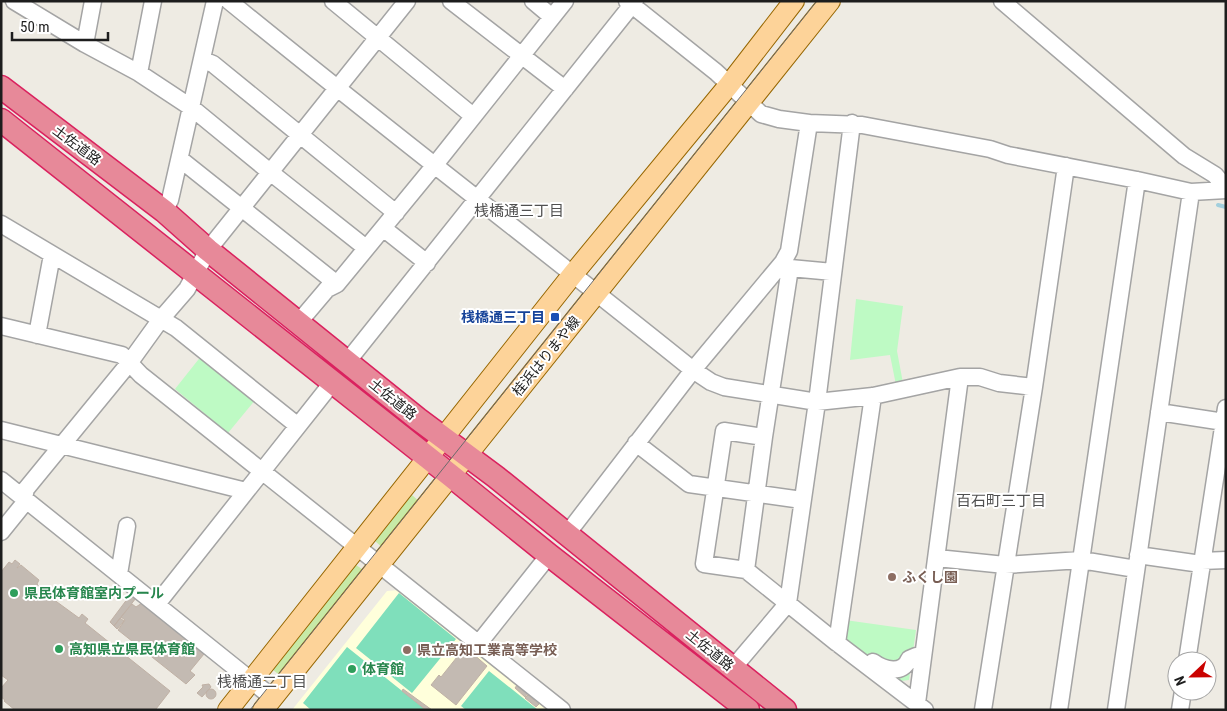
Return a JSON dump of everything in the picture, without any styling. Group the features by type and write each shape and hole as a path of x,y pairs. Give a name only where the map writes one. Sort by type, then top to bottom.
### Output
{"highway":[{"name":"土佐道路","path":"1,88 164,211 208,250 347,362 443,438 496,477 785,710"},
{"name":"土佐道路","path":"1,120 745,709"}],"main road":[{"name":"桂浜はりまや線","path":"228,710 573,274 729,85 794,1"},
{"name":"桂浜はりまや線","path":"268,704 830,1"}],"street":[{"path":"14,1 85,44 139,73 192,108 366,248"},
{"path":"85,44 93,1"},
{"path":"139,73 153,1"},
{"path":"164,211 170,200 180,159 215,1"},
{"path":"229,1 336,89 693,370 711,382 724,387 817,402 873,396 960,377 980,377 999,383 1034,387"},
{"path":"333,1 473,116"},
{"path":"1,532 22,506 26,489 130,362 161,319 187,288 208,250 407,1"},
{"path":"451,1 566,89"},
{"path":"533,1 552,17"},
{"path":"299,322 327,290 337,284 434,166 565,1"},
{"path":"1002,1 1184,156 1215,175 1226,189"},
{"path":"347,362 566,89 631,3 716,72 761,114 779,119 808,123 852,124 932,137 990,149 1008,155 1192,192 1226,189"},
{"path":"202,60 212,64 396,212"},
{"path":"746,570 808,123"},
{"path":"733,668 788,604 817,402 852,124"},
{"path":"180,159 337,284"},
{"path":"983,710 1034,387 1066,166"},
{"path":"1059,710 1137,180"},
{"path":"1116,710 1192,192"},
{"path":"1,224 176,328 298,426"},
{"path":"383,228 427,263"},
{"path":"37,335 52,255"},
{"path":"787,265 833,272"},
{"path":"567,534 693,370 787,265"},
{"path":"1,326 122,355 141,375 562,710"},
{"path":"921,706 937,558 960,377"},
{"path":"157,604 332,383"},
{"path":"837,643 873,396"},
{"path":"1159,412 1225,413 1189,651"},
{"path":"1,430 246,491"},
{"path":"764,437 724,431 704,564 746,570 837,643 921,706"},
{"path":"636,443 689,484 802,500"},
{"path":"1,480 252,680 268,704"},
{"path":"119,574 127,526"},
{"path":"479,644 549,555"},
{"path":"937,558 1005,564 1081,560 1202,563 1226,560"},
{"path":"848,630 851,646 880,667 888,670 898,668 907,663 914,652"}],"shaded area":[{"name":"県立高知工業高等学校","path":"399,590 550,710 292,710 387,591"}],"green space":[{"path":"856,299 903,306 897,351 903,383 896,385 890,355 850,360"},
{"path":"202,355 256,399 228,433 175,389"},
{"path":"412,495 421,503 384,549 375,541"},
{"path":"356,565 365,571 281,676 273,670"},
{"path":"399,593 456,639 412,693 356,648"},
{"path":"845,620 916,630 909,680 901,681 847,643 843,636"},
{"name":"体育館","path":"347,647 426,710 311,710 303,703"},
{"path":"489,671 538,710 466,710 461,706"}],"building":[{"name":"高知県立県民体育館","path":"15,560 20,564 17,568 21,565 39,580 37,584 46,594 79,618 82,614 88,619 85,623 170,691 157,710 15,710 4,701 1,697 1,688 8,680 1,675 1,572 9,562 12,564"},
{"path":"131,594 136,598 114,626 110,622"},
{"path":"142,603 204,654 190,671 195,675 186,684 118,630 125,620 121,617 132,604 136,607"},
{"path":"120,618 124,621 117,629 114,626"},
{"path":"465,647 487,666 456,705 431,685 439,675 441,677"},
{"path":"209,684 211,687 202,697 197,693 203,687 202,685"},
{"path":"517,685 528,693 525,697 515,688"},
{"path":"211,689 216,694 211,699 206,694"},
{"path":"403,689 432,710 426,710 402,691"},
{"path":"528,695 539,704 536,707 525,698"}],"waterway":[{"path":"1218,205 1226,207"}],"tram line":[{"path":"250,710 817,1"}],"place":[{"name":"桟橋通三丁目","path":"555,317"},
{"name":"ふくし園","path":"892,577"},
{"name":"県民体育館室内プール","path":"14,593"},
{"name":"高知県立県民体育館","path":"59,649"},
{"name":"県立高知工業高等学校","path":"407,650"},
{"name":"体育館","path":"352,669"}],"district":[{"name":"桟橋通三丁目","path":"519,211"},
{"name":"百石町三丁目","path":"1001,501"},
{"name":"桟橋通二丁目","path":"262,682"}]}
